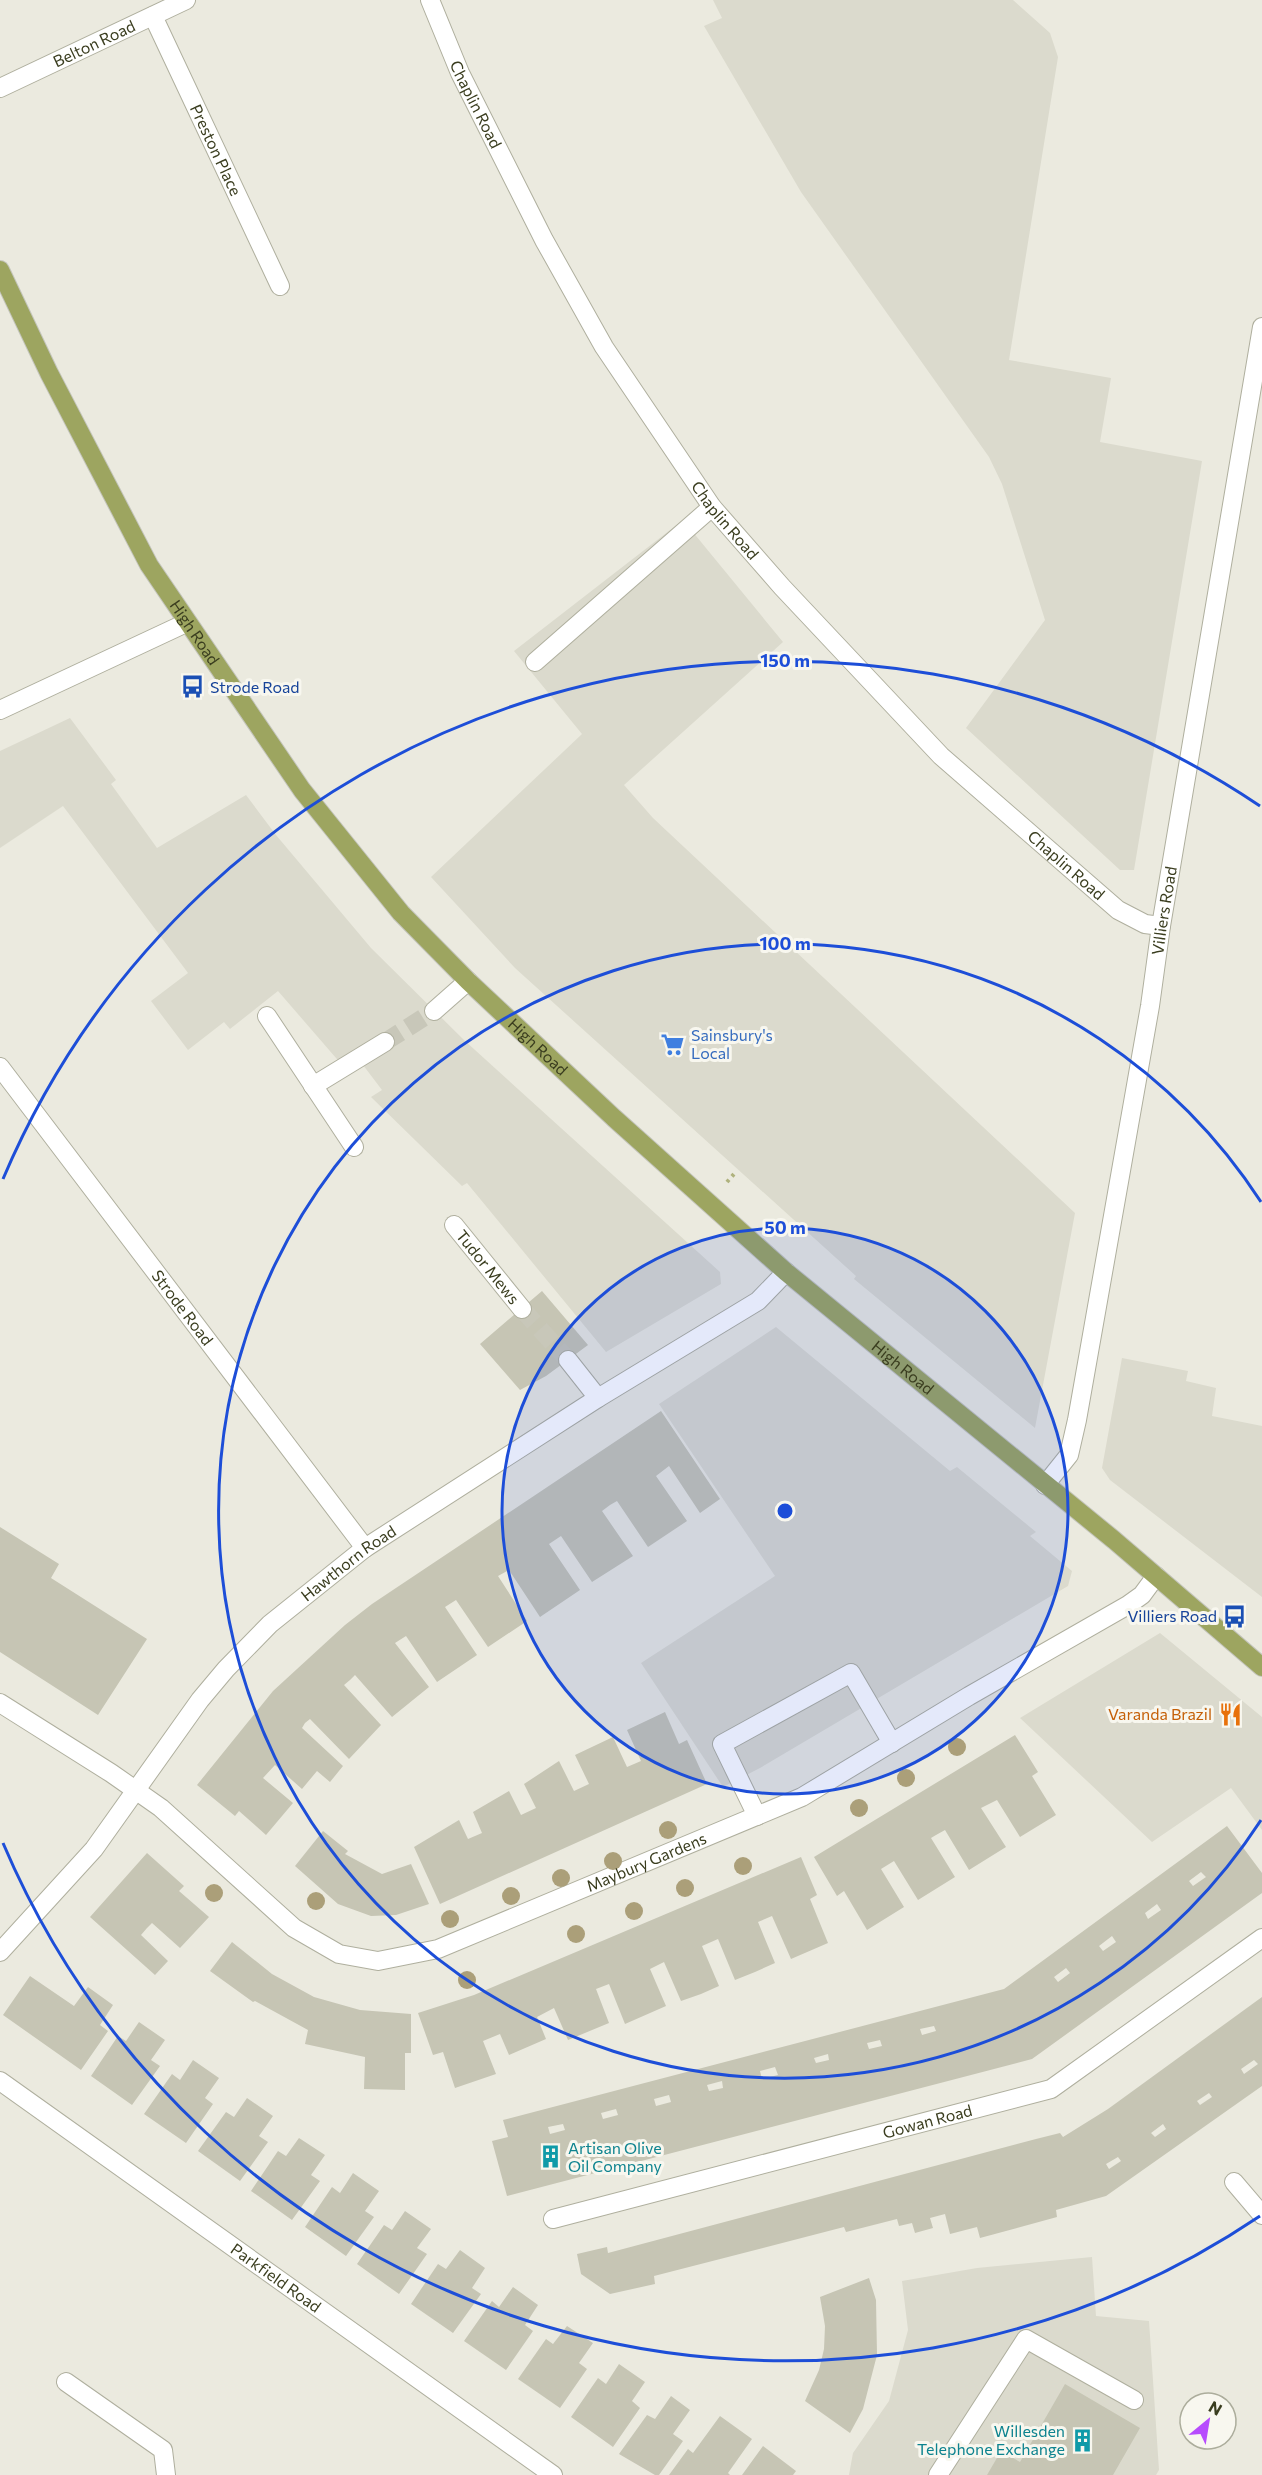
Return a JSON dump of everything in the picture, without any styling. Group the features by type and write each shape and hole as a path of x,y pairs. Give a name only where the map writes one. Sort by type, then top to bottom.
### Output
{"main road":[{"name":"High Road","path":"0,270 49,373 149,565 186,623 302,790 401,913 468,981 614,1118 786,1272 1156,1575 1262,1667"}],"street":[{"name":"Belton Road","path":"0,88 186,0"},
{"name":"Chaplin Road","path":"430,0 460,73 550,250 604,347 712,507 782,587 941,756 1118,910 1145,924 1161,926"},
{"name":"Preston Place","path":"153,16 280,286"},
{"name":"Villiers Road","path":"1045,1485 1069,1455 1077,1419 1150,1006 1161,926 1262,327"},
{"path":"535,662 712,507"},
{"path":"0,710 186,623"},
{"path":"434,1011 468,981"},
{"path":"267,1016 354,1148"},
{"path":"314,1086 385,1042"},
{"name":"Strode Road","path":"0,1067 364,1548"},
{"name":"Tudor Mews","path":"454,1226 522,1309"},
{"name":"Hawthorn Road","path":"0,1952 94,1849 226,1668 270,1624 364,1548 598,1398 758,1301 786,1272"},
{"path":"568,1360 598,1398"},
{"name":"Maybury Gardens","path":"0,1703 161,1808 294,1928 339,1954 378,1961 438,1949 802,1797 1128,1605 1142,1595 1156,1575"},
{"path":"757,1816 722,1744 851,1673 892,1743"},
{"name":"Gowan Road","path":"553,2219 1051,2089 1262,1938"},
{"name":"Parkfield Road","path":"0,2081 553,2475"},
{"path":"1234,2182 1262,2215"},
{"path":"938,2475 1026,2339 1134,2400"},
{"path":"66,2382 163,2450 166,2475"}],"path":[{"path":"726,1183 734,1174"}],"shaded area":[{"path":"713,0 1013,0 1050,33 1058,57 1009,360 1111,378 1100,442 1202,461 1134,870 1120,870 966,728 1045,620 1002,484 989,457 801,192 704,26 722,18"},
{"path":"683,520 783,642 624,785 653,818 1075,1213 1035,1428 854,1279 856,1276 515,968 431,877 582,734 514,651"},
{"path":"70,718 116,780 111,784 157,848 246,795 276,835 371,948 464,1040 720,1272 721,1284 606,1352 467,1183 462,1186 371,1097 382,1090 363,1065 349,1073 278,991 230,1029 224,1022 188,1050 151,1001 188,973 63,806 0,848 0,751"},
{"path":"776,1327 950,1471 957,1467 1036,1532 1030,1536 1072,1571 1068,1586 760,1768 723,1787 641,1663 775,1576 659,1404"},
{"path":"1122,1358 1188,1371 1186,1381 1216,1388 1212,1416 1262,1426 1262,1597 1110,1480 1102,1468"},
{"path":"1160,1633 1262,1717 1262,1830 1231,1788 1152,1842 1020,1718"},
{"path":"1092,2257 1096,2316 1149,2321 1159,2470 1156,2475 849,2475 853,2453 889,2401 908,2330 902,2281 977,2268"}],"building":[{"path":"542,1291 588,1345 546,1376 520,1390 480,1344"},
{"path":"661,1411 720,1499 700,1513 669,1466 656,1476 687,1521 648,1547 617,1501 610,1505 602,1511 633,1556 592,1582 561,1536 549,1544 580,1590 540,1617 509,1570 498,1576 527,1621 488,1647 456,1600 445,1607 477,1655 437,1682 406,1636 395,1643 429,1687 392,1717 355,1675 344,1685 381,1725 349,1759 310,1719 305,1723 302,1728 343,1766 330,1782 317,1771 302,1789 275,1765 263,1778 293,1803 266,1835 239,1811 235,1816 197,1785 273,1691 345,1625 372,1604"},
{"path":"0,1527 59,1564 51,1578 147,1639 98,1715 0,1652"},
{"path":"665,1712 679,1744 687,1740 707,1784 440,1904 414,1847 459,1820 468,1839 482,1833 473,1812 509,1791 521,1815 536,1808 524,1784 559,1761 574,1791 589,1784 575,1755 613,1737 627,1767 641,1761 627,1730"},
{"path":"1015,1735 1038,1772 1032,1776 1056,1815 1020,1837 997,1800 981,1808 1006,1847 969,1870 945,1830 931,1838 955,1877 918,1900 894,1861 881,1869 904,1907 867,1930 844,1891 837,1896 814,1857"},
{"path":"1227,1826 1262,1873 1262,1893 1032,2059 507,2196 492,2141 508,2137 503,2120 1004,1989","holes":["1201,1872 1206,1877 1193,1886 1189,1881","1157,1904 1161,1910 1148,1919 1145,1913","1112,1936 1116,1942 1103,1951 1099,1946","1066,1968 1070,1973 1058,1982 1054,1977","934,2026 936,2031 922,2035 920,2029","880,2040 882,2046 869,2049 867,2043","828,2054 829,2060 816,2063 814,2058","775,2067 778,2075 762,2079 760,2071","722,2081 723,2088 709,2091 707,2085","669,2095 671,2102 656,2106 654,2099","616,2109 618,2115 603,2119 601,2113","563,2124 565,2130 550,2134 548,2127"]},
{"path":"323,1831 348,1851 345,1854 382,1874 411,1864 429,1904 396,1915 371,1916 338,1904 295,1866"},
{"path":"147,1853 184,1886 179,1891 209,1917 180,1948 152,1923 147,1928 141,1935 168,1961 155,1975 90,1917"},
{"path":"801,1857 817,1895 810,1899 828,1943 791,1959 772,1916 758,1922 775,1963 755,1972 735,1980 718,1939 702,1946 719,1986 701,1994 681,2001 664,1962 650,1969 666,2006 625,2024 609,1984 596,1989 609,2023 568,2040 554,2008 537,2017 546,2039 509,2055 500,2034 483,2041 496,2074 455,2088 443,2052 433,2055 418,2013 474,1995"},
{"path":"232,1942 272,1974 314,1997 360,2010 411,2014 411,2053 405,2053 405,2090 364,2089 365,2057 305,2044 308,2030 253,2002 210,1971"},
{"path":"30,1976 74,2006 88,1987 113,2005 100,2025 108,2031 81,2070 3,2015"},
{"path":"1262,1997 1262,2086 1106,2196 1056,2210 1057,2217 980,2238 977,2227 950,2234 945,2214 930,2218 933,2228 915,2233 912,2223 899,2226 897,2219 846,2232 844,2227 654,2276 655,2284 610,2294 581,2274 577,2254 607,2247 608,2253 1036,2139 1060,2133 1063,2137 1108,2109","holes":["1254,2060 1258,2064 1244,2074 1241,2069","1209,2093 1212,2097 1200,2105 1197,2101","1163,2124 1166,2129 1155,2137 1151,2133","1118,2157 1121,2161 1109,2169 1106,2164"]},
{"path":"139,2022 165,2040 151,2060 160,2066 132,2105 91,2076 118,2036 126,2041"},
{"path":"193,2060 219,2078 205,2098 213,2104 186,2143 144,2114 172,2074 180,2080"},
{"path":"247,2098 273,2116 259,2136 268,2142 240,2181 198,2151 226,2112 234,2117"},
{"path":"299,2138 325,2155 311,2175 320,2181 292,2220 251,2191 278,2151 286,2156"},
{"path":"353,2173 379,2191 365,2211 374,2217 346,2256 305,2227 332,2187 340,2193"},
{"path":"405,2211 431,2229 417,2248 427,2254 399,2294 357,2264 384,2225 392,2230"},
{"path":"460,2250 485,2268 472,2288 481,2294 453,2333 411,2304 438,2264 446,2269"},
{"path":"869,2278 876,2300 877,2355 863,2409 850,2433 805,2401 819,2370 824,2349 825,2326 820,2297"},
{"path":"513,2287 538,2305 525,2325 533,2331 506,2370 464,2341 492,2301 499,2307"},
{"path":"567,2326 593,2343 579,2363 587,2369 560,2408 518,2379 546,2339 553,2344"},
{"path":"619,2364 645,2382 632,2401 640,2408 613,2447 571,2417 598,2378 606,2384"},
{"name":"Willesden Telephone Exchange","path":"1065,2384 1140,2428 1113,2475 987,2475 1001,2451 1020,2462"},
{"path":"671,2396 690,2410 673,2434 683,2441 659,2475 655,2475 619,2454 647,2415 655,2419"},
{"path":"720,2416 752,2439 728,2473 730,2475 669,2475 688,2449 693,2453"},
{"path":"763,2446 796,2471 793,2475 742,2475"}],"tunnel":[{"path":"385,1042 434,1011"},
{"path":"522,1309 568,1360"}],"place":[{"name":"Strode Road","path":"192,687"},
{"name":"Sainsbury's Local","path":"673,1044"},
{"name":"Villiers Road","path":"1235,1616"},
{"name":"Varanda Brazil","path":"1230,1714"},
{"name":"Artisan Olive Oil Company","path":"550,2157"},
{"name":"Willesden Telephone Exchange","path":"1083,2440"}]}
